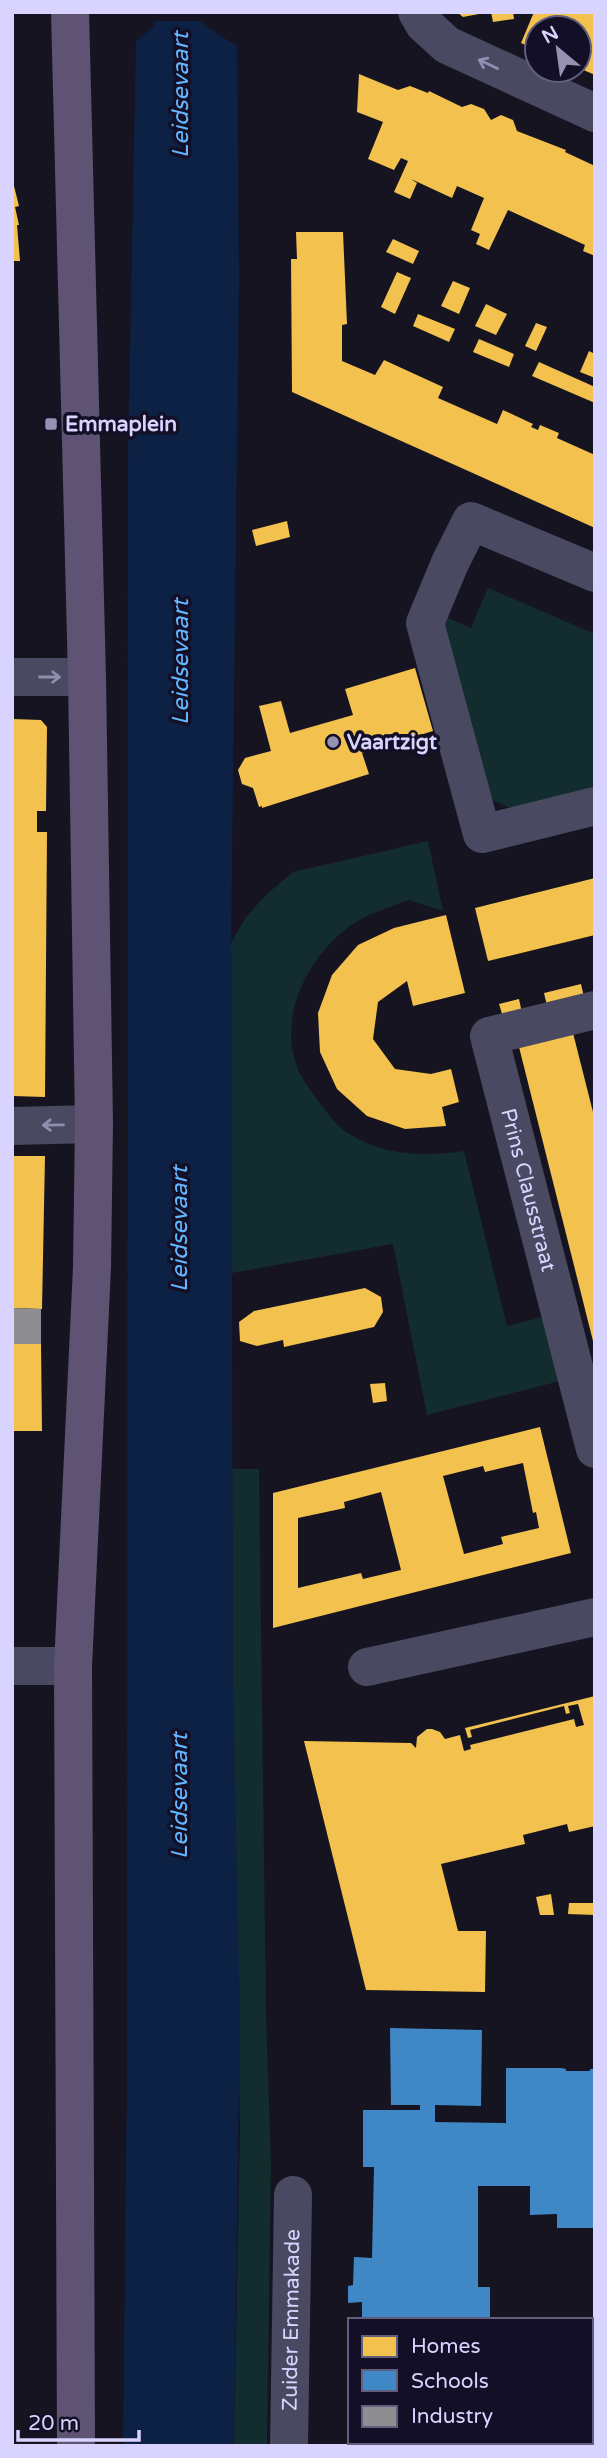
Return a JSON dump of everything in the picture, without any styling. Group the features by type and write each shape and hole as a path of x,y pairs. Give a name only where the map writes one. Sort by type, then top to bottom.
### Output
{"main road":[{"path":"70,12 88,677 94,1124 92,1267 74,1666 76,2446"}],"street":[{"path":"417,12 424,24 447,46 595,113"},
{"path":"595,573 471,521 425,623 482,834 595,806"},
{"path":"12,677 88,677"},
{"name":"Prins Clausstraat","path":"595,1010 489,1036 595,1450"},
{"path":"12,1126 94,1124"},
{"path":"367,1667 595,1617"},
{"path":"12,1666 74,1666"},
{"name":"Zuider Emmakade","path":"289,2446 293,2195"}],"green space":[{"path":"488,588 595,634 595,793 519,812 494,801 480,786 439,633 444,616 471,628"},
{"path":"428,841 443,911 409,900 364,918 335,939 310,971 294,1008 292,1047 297,1067 330,1116 341,1128 359,1139 373,1146 403,1153 464,1151 507,1326 559,1313 576,1377 427,1415 393,1244 232,1273 231,943 246,917 293,872"},
{"path":"232,1469 259,1469 266,2013 271,2163 267,2446 234,2446 240,2126"}],"water":[{"name":"Leidsevaart","path":"155,12 204,12 204,25 237,46 239,279 231,943 233,1690 240,2014 234,2446 123,2446 127,2079 128,458 136,42 155,25"}],"pier":[{"path":"152,12 208,12 207,21 152,21"}],"building: Homes":[{"path":"457,12 479,12 479,14 463,17"},
{"path":"491,12 513,12 514,19 493,22"},
{"path":"595,12 595,75 593,14 533,14"},
{"path":"359,74 398,90 410,86 428,93 429,91 462,107 471,104 484,109 491,120 501,115 513,120 517,131 566,150 565,152 595,166 595,256 583,251 585,245 508,210 489,250 476,244 480,234 471,230 484,198 457,186 452,198 411,179 417,183 410,199 394,192 408,161 401,158 394,170 368,159 383,122 357,112"},
{"path":"12,178 19,206 15,207 19,225 20,261 12,261"},
{"path":"296,232 343,232 347,324 342,325 342,361 375,375 384,360 443,387 438,398 497,424 503,410 533,424 531,427 538,430 540,425 559,433 557,438 595,455 595,528 292,392 291,259 297,259"},
{"path":"393,239 419,251 413,264 386,252"},
{"path":"397,272 411,278 395,314 381,307"},
{"path":"453,281 470,288 459,314 441,306"},
{"path":"486,304 507,314 496,335 475,326"},
{"path":"418,314 455,329 449,342 413,326"},
{"path":"536,323 547,327 536,351 525,346"},
{"path":"479,339 514,354 509,367 473,352"},
{"path":"589,351 595,354 595,378 580,372"},
{"path":"539,362 595,387 595,403 532,376"},
{"path":"287,521 290,537 256,546 252,530"},
{"name":"Vaartzigt","path":"415,668 433,731 362,753 369,774 259,807 253,788 242,784 238,770 245,758 271,751 259,706 281,701 290,733 353,715 345,689"},
{"path":"12,719 41,720 47,727 46,811 37,811 37,832 47,832 45,1097 12,1096"},
{"path":"595,878 595,935 488,961 475,908"},
{"path":"446,915 465,993 413,1006 407,981 378,1002 373,1039 395,1069 431,1074 451,1069 459,1102 442,1107 446,1126 405,1129 367,1116 337,1089 320,1052 318,1013 332,975 358,945 394,928"},
{"path":"581,984 584,997 547,1006 544,993"},
{"path":"519,999 522,1013 503,1017 499,1004"},
{"path":"572,1029 595,1120 594,1345 518,1043"},
{"path":"12,1156 45,1156 42,1309 12,1308"},
{"path":"365,1288 381,1297 383,1312 374,1327 284,1347 283,1340 257,1346 240,1341 239,1322 254,1311"},
{"path":"12,1344 41,1344 42,1431 12,1431"},
{"path":"385,1383 387,1401 373,1403 370,1384"},
{"path":"540,1427 571,1553 273,1628 273,1493","holes":["523,1463 533,1513 536,1512 539,1528 501,1537 503,1544 464,1554 443,1476 483,1466 485,1472","381,1492 401,1570 363,1579 361,1573 298,1588 298,1518 345,1508 344,1502"]},
{"path":"595,1696 595,1826 569,1832 567,1824 523,1835 525,1844 441,1864 458,1931 486,1931 485,1992 366,1990 304,1741 411,1743 416,1748 417,1737 427,1729 432,1729 440,1732 445,1739 460,1735 464,1751 471,1749 470,1745 574,1719 576,1727 584,1725 578,1704 568,1706 570,1713 566,1714 564,1706 470,1730 472,1737 468,1738 465,1728"},
{"path":"551,1894 554,1915 540,1915 536,1897"},
{"path":"569,1903 595,1903 595,1915 568,1914"}],"building: Schools":[{"path":"390,2028 482,2030 481,2106 435,2105 435,2122 506,2123 506,2068 561,2068 566,2071 593,2069 595,2228 557,2228 557,2214 530,2215 530,2186 478,2186 478,2287 490,2287 490,2318 362,2318 362,2302 348,2303 348,2286 353,2285 354,2257 372,2258 374,2167 363,2167 363,2110 420,2110 420,2105 391,2105"},
{"path":"372,2444 535,2444 535,2446"}],"building: Industry":[{"path":"12,1308 41,1309 41,1344 12,1344"}],"place":[{"name":"Emmaplein","path":"51,424"},
{"name":"Vaartzigt","path":"333,742"}]}
